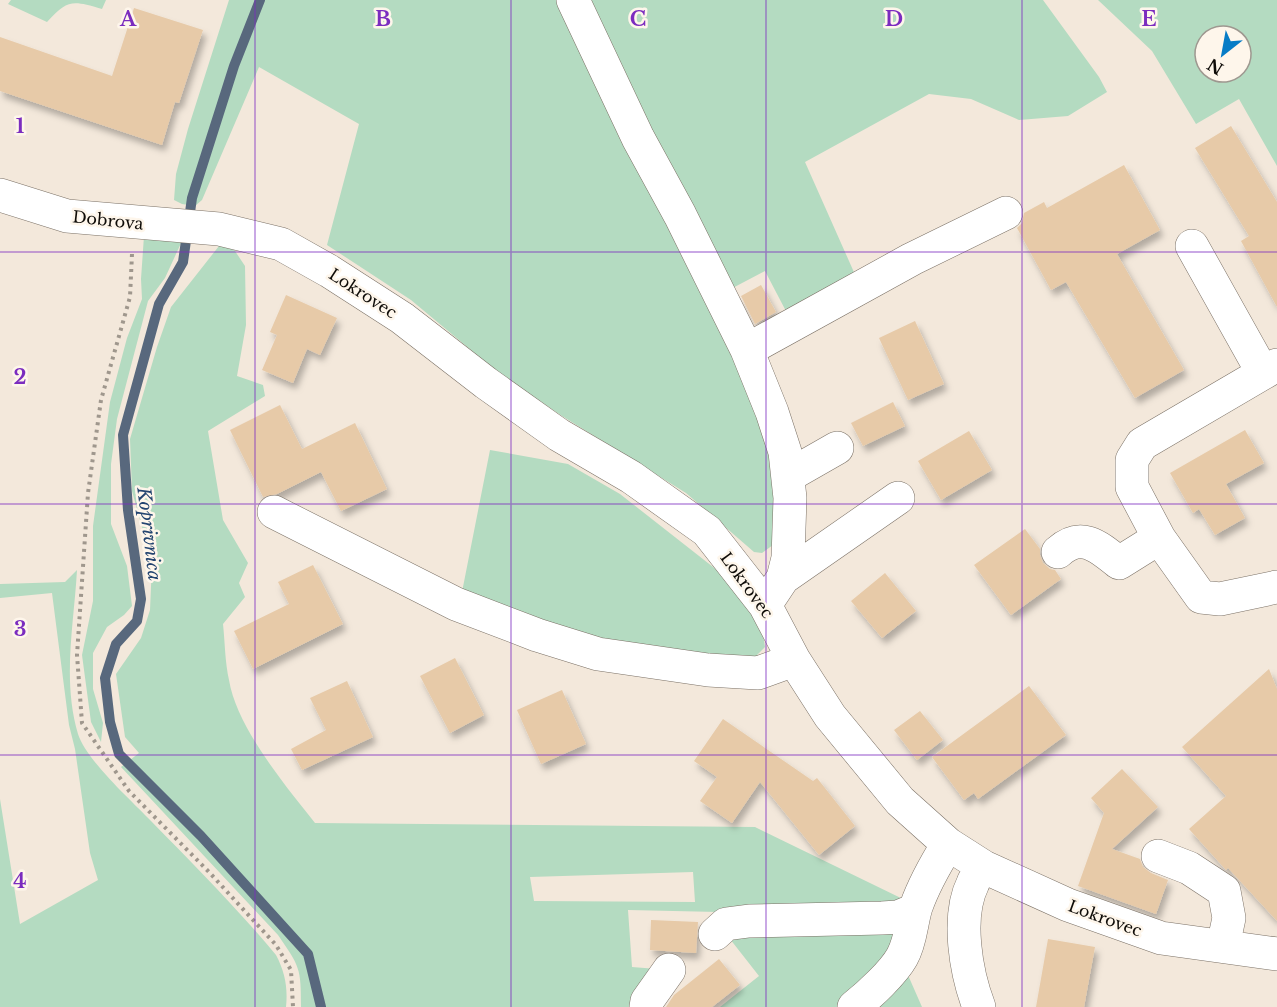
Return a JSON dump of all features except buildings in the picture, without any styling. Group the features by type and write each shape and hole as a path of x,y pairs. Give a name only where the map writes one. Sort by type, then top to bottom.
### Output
{"street":[{"path":"573,0 638,138 680,215 747,350 772,412 784,452 788,476 790,498 788,558 783,578 765,605"},
{"name":"Dobrova","path":"0,195 67,216 219,229"},
{"path":"747,350 912,259 1006,213"},
{"name":"Lokrovec","path":"219,229 281,244 330,271 402,318 486,383 559,435 631,477 707,531 765,605 794,660 830,716 900,801 948,844 984,867 1068,905 1161,938 1277,954"},
{"path":"1192,246 1270,369 1142,444 1132,460 1132,487 1159,538 1201,597 1220,599 1277,587"},
{"path":"788,476 837,448"},
{"path":"783,578 898,498"},
{"path":"274,512 456,604 537,635 598,654 708,670 758,673 794,660"},
{"path":"1058,552 1068,543 1084,541 1102,549 1119,563 1159,538"},
{"path":"854,1007 874,990 902,958 908,943 915,910 929,874 948,844"},
{"path":"1158,856 1189,868 1224,891 1229,918 1223,946"},
{"path":"979,1007 965,957 965,907 973,883 984,867"},
{"path":"715,934 726,924 749,921 898,917 915,910"},
{"path":"646,1007 647,1001 669,970"}],"path":[{"path":"135,223 130,297 101,400 88,493 77,655 82,723 129,791 208,871 276,945 291,970 293,1007"}],"green space":[{"path":"11,0 106,0 102,9 77,3 65,6 47,22 8,4"},
{"path":"229,0 564,0 775,435 773,545 762,553 754,552 686,493 562,416 496,371 411,300 327,245 359,124 259,67 202,200 195,206 174,200 176,174 188,129"},
{"path":"580,0 1043,0 1099,77 1107,92 1068,116 1019,120 971,99 929,94 805,162 857,279 788,315 765,271 725,292"},
{"path":"1098,0 1277,0 1277,166 1239,99 1196,124 1152,51"},
{"path":"144,236 182,241 165,278 148,301 117,419 111,464 111,524 127,566 132,606 107,627 93,653 93,689 103,723 101,742 91,722 82,655 93,601 93,526 110,402 127,338 142,299"},
{"path":"219,246 233,248 245,266 246,325 237,376 263,385 265,396 208,431 223,520 248,563 239,583 245,597 223,624 227,666 234,698 252,736 277,774 315,823 755,827 907,901 859,915 628,910 632,967 657,969 639,1007 301,1007 298,968 278,935 121,767 139,753 125,737 116,674 141,638 150,610 152,563 132,491 130,439 171,307","holes":["693,872 695,902 534,901 530,877"]},
{"path":"490,450 568,464 620,494 736,585 761,621 765,647 752,660 596,639 462,592"},
{"path":"77,570 70,673 73,714 78,734 90,756 110,780 215,887 276,955 285,980 286,1007 0,1007 0,799 20,924 98,880 90,853 75,749 69,725 52,593 0,598 0,584 65,582"},
{"path":"906,924 896,953 841,1007 720,1007 759,976 730,939"},
{"path":"904,966 922,1007 865,1007"}],"waterway":[{"name":"Koprivnica","path":"260,0 234,66 192,198 183,262 159,304 123,435 128,510 141,599 137,621 116,644 105,678 110,722 119,754 201,836 308,954 321,1007"}]}
